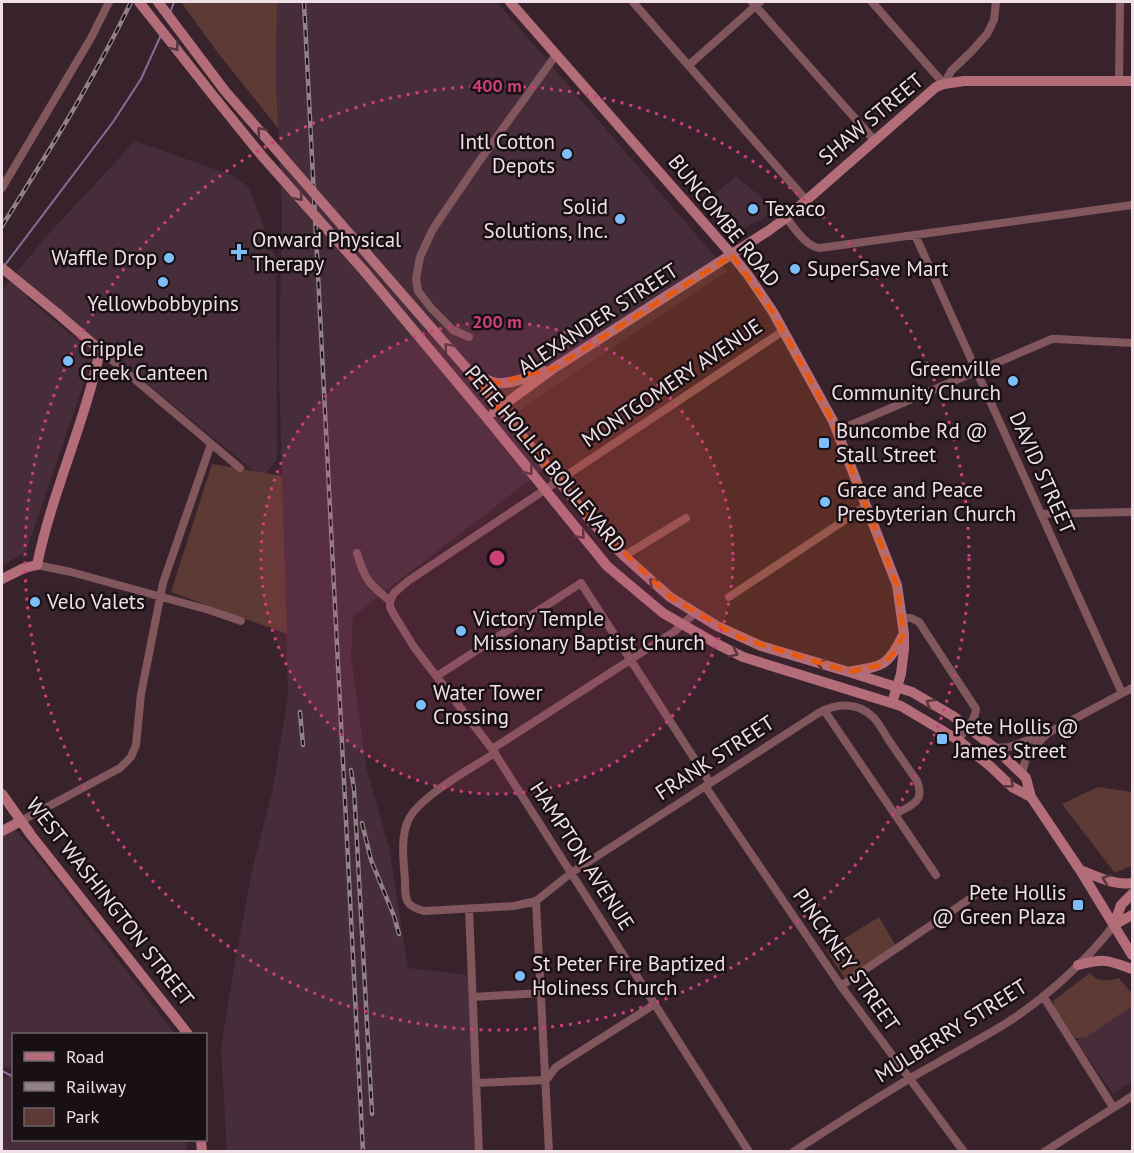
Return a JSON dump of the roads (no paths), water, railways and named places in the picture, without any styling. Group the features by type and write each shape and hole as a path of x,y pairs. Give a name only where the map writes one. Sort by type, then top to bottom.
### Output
{"main road":[{"name":"PETE HOLLIS BOULEVARD","path":"139,2 255,147 365,272 607,566 663,612 715,644 743,657 901,706 958,740 1012,787 1031,797"},
{"name":"PETE HOLLIS BOULEVARD","path":"158,2 225,91 481,384 591,521 624,556 670,597 732,634 761,646 912,692 968,727 995,748 1026,778 1031,797 1080,870 1132,955"},
{"name":"BUNCOMBE ROAD","path":"510,2 748,275 783,331 833,421 897,585 904,634 902,666 892,703"},
{"name":"SHAW STREET","path":"732,255 786,218 936,87 964,81 1132,81"},
{"name":"ALEXANDER STREET","path":"487,418 554,368 732,255"},
{"path":"2,579 24,568 37,566 46,530 94,378 100,350 3,269"},
{"path":"466,369 497,383 512,381 554,368"},
{"path":"849,672 882,665 894,653 904,634"},
{"name":"WEST WASHINGTON STREET","path":"2,794 186,1033"},
{"path":"2,831 21,821"},
{"path":"1080,870 1110,881 1123,884 1132,883"},
{"path":"1113,925 1121,905 1132,894"},
{"path":"1113,925 1132,915"},
{"path":"1078,965 1104,960 1132,969"}],"street":[{"path":"2,188 91,38 109,2"},
{"path":"633,2 806,200"},
{"path":"872,2 944,84 951,70 978,46 987,34 994,20 994,3"},
{"path":"1119,2 1119,81"},
{"path":"689,65 756,3 875,141"},
{"path":"469,337 453,330 418,291 416,279 420,257 439,220 556,55"},
{"path":"786,218 807,243 816,248 1132,205"},
{"name":"DAVID STREET","path":"915,235 1122,693"},
{"name":"MONTGOMERY AVENUE","path":"390,601 394,593 408,581 783,331"},
{"path":"837,431 1052,339 1132,343"},
{"path":"100,350 240,468"},
{"path":"21,821 120,768 131,758 136,745 141,694 163,583 211,444"},
{"path":"729,597 866,506"},
{"path":"1041,514 1132,512"},
{"path":"624,556 686,518"},
{"path":"357,553 363,572 371,585 390,601"},
{"path":"37,566 61,569 241,621"},
{"name":"PINCKNEY STREET","path":"437,676 580,583 707,784 841,987 964,1152"},
{"name":"HAMPTON AVENUE","path":"390,601 392,611 414,647 494,751 749,1152"},
{"path":"494,751 683,625 695,613"},
{"path":"902,618 911,618 919,622 976,709 975,715 958,740"},
{"path":"995,748 1009,747 1048,733 1132,688"},
{"name":"FRANK STREET","path":"494,751 417,806 408,821 404,833 405,887 408,903 413,908 424,911 469,909 514,906 536,901 571,873 707,784 824,710 836,706 852,706 874,718 917,781 921,794 919,800 895,814"},
{"path":"824,710 936,875"},
{"path":"1022,774 1029,751 1048,733"},
{"path":"841,987 974,896"},
{"path":"536,901 549,1152"},
{"path":"469,909 479,1152"},
{"name":"MULBERRY STREET","path":"793,1152 874,1100 1006,1023 1043,996 1078,965 1095,949 1113,925"},
{"path":"472,997 542,993"},
{"path":"1043,996 1113,1107"},
{"path":"476,1083 546,1080 556,1067 655,1004"},
{"path":"1044,1152 1132,1096"}],"waterway":[{"path":"170,13 174,2"},
{"path":"5,265 113,122 141,79 161,35"},
{"path":"2,1071 12,1076"}],"railway":[{"path":"2,226 86,87 131,2"},
{"path":"304,2 363,1152"},
{"path":"300,712 303,745"},
{"path":"351,770 354,789 372,1114"},
{"path":"362,823 371,860 399,934"}],"place":[{"name":"Intl Cotton Depots","path":"567,154"},
{"name":"Texaco","path":"753,209"},
{"name":"Solid Solutions, Inc.","path":"620,219"},
{"name":"Onward Physical Therapy","path":"239,252"},
{"name":"Waffle Drop","path":"169,258"},
{"name":"SuperSave Mart","path":"795,269"},
{"name":"Yellowbobbypins","path":"163,282"},
{"name":"Cripple Creek Canteen","path":"68,361"},
{"name":"Greenville Community Church","path":"1013,381"},
{"name":"Buncombe Rd @ Stall Street","path":"824,443"},
{"name":"Grace and Peace Presbyterian Church","path":"825,502"},
{"name":"Velo Valets","path":"35,602"},
{"name":"Victory Temple Missionary Baptist Church","path":"461,631"},
{"name":"Water Tower Crossing","path":"421,705"},
{"name":"Pete Hollis @ James Street","path":"942,739"},
{"name":"Pete Hollis @ Green Plaza","path":"1078,905"},
{"name":"St Peter Fire Baptized Holiness Church","path":"520,976"}]}
